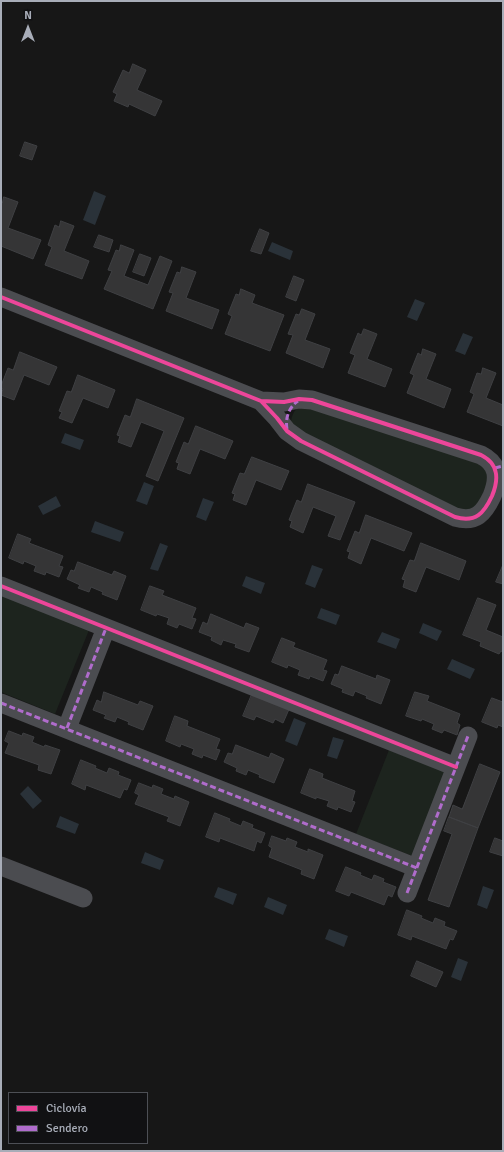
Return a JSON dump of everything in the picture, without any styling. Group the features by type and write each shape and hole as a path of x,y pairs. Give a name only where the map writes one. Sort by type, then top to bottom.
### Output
{"street":[{"path":"1,297 261,401 284,402 307,399 320,402 481,455 499,467 495,488 486,508 470,519 460,519 301,441 287,431 261,401"},
{"path":"287,431 286,425 288,413 294,403 299,399"},
{"path":"1,586 456,767"},
{"path":"67,728 106,628"},
{"path":"1,703 417,868"},
{"path":"407,893 468,736"},
{"path":"1,866 83,898"}],"shaded area":[{"path":"94,191 106,196 95,225 83,220"},
{"path":"272,242 293,251 290,260 268,251"},
{"path":"415,299 425,303 417,321 407,317"},
{"path":"463,333 473,337 465,355 455,351"},
{"path":"310,405 476,461 488,471 488,482 478,506 474,509 461,512 299,433 291,424 291,419 296,410 301,406"},
{"path":"65,433 84,440 80,450 61,443"},
{"path":"144,482 154,486 147,505 136,501"},
{"path":"56,496 61,506 43,515 38,506"},
{"path":"203,498 214,502 206,521 196,517"},
{"path":"95,521 124,532 120,542 91,532"},
{"path":"160,543 168,546 158,571 150,569"},
{"path":"312,565 323,569 315,588 305,584"},
{"path":"246,576 265,583 261,594 242,586"},
{"path":"1,595 89,630 55,714 1,692"},
{"path":"321,608 340,615 336,625 317,618"},
{"path":"423,623 442,631 437,641 419,633"},
{"path":"382,632 400,639 396,649 377,642"},
{"path":"452,659 475,669 470,679 447,669"},
{"path":"294,718 306,723 297,746 285,741"},
{"path":"333,737 344,740 337,759 327,756"},
{"path":"389,750 448,773 415,857 356,834"},
{"path":"28,786 42,801 33,809 20,794"},
{"path":"60,816 79,824 75,834 56,827"},
{"path":"145,852 164,860 160,870 141,863"},
{"path":"483,886 494,890 487,909 477,905"},
{"path":"218,887 237,894 233,905 214,897"},
{"path":"268,897 287,905 283,915 264,907"},
{"path":"329,929 348,936 344,947 325,939"},
{"path":"458,958 468,962 461,981 451,977"}],"building":[{"path":"133,64 146,70 137,90 162,101 155,116 129,104 128,107 114,101 117,94 113,92 123,70 129,73"},
{"path":"25,142 37,146 32,160 20,156"},
{"path":"4,197 18,202 8,228 41,240 33,259 1,246 1,203"},
{"path":"61,221 74,226 64,251 89,261 82,279 45,265 52,247 48,245 55,225 59,227"},
{"path":"260,229 269,233 261,254 251,251"},
{"path":"99,235 113,240 109,252 94,247"},
{"path":"121,245 134,250 124,276 148,285 160,256 172,261 153,309 104,289 112,271 108,270 116,250 119,251"},
{"path":"140,254 151,258 144,276 133,272"},
{"path":"182,267 196,272 186,298 219,310 212,329 166,311 173,293 169,292 177,272 180,273"},
{"path":"294,276 304,280 296,301 286,297"},
{"path":"241,289 255,295 252,303 284,315 270,351 225,334 232,316 228,314 236,294 239,295"},
{"path":"302,309 315,314 305,340 330,349 323,368 286,353 293,335 288,334 296,314 299,315"},
{"path":"364,329 377,334 367,359 392,369 385,387 348,373 355,355 350,353 358,333 361,335"},
{"path":"423,349 436,354 426,379 451,389 444,408 407,393 414,375 410,373 418,353 421,355"},
{"path":"20,352 57,367 49,385 24,375 14,400 1,395 3,389 1,386 8,368 13,370"},
{"path":"483,368 496,373 486,398 503,405 503,426 467,412 474,394 470,392 477,373 481,374"},
{"path":"78,375 115,390 108,408 83,398 72,423 59,418 62,412 59,411 67,391 71,392"},
{"path":"137,399 184,418 158,481 146,476 164,431 141,422 131,447 118,442 120,436 117,435 125,415 130,417"},
{"path":"196,426 233,441 225,459 200,449 190,474 177,469 179,463 176,462 184,442 188,444"},
{"path":"252,457 289,471 281,490 256,480 246,505 233,500 235,494 232,493 240,473 244,474"},
{"path":"308,484 355,502 340,540 328,536 336,516 313,507 303,533 290,527 292,521 289,520 297,500 301,502"},
{"path":"366,515 412,533 404,551 371,538 361,564 348,558 350,552 347,551 355,531 359,533"},
{"path":"18,534 31,539 29,543 63,556 59,566 63,567 59,577 46,572 45,575 34,571 36,566 24,561 23,564 9,558"},
{"path":"421,543 466,561 459,580 426,567 416,592 403,587 405,580 402,579 410,560 414,561"},
{"path":"78,562 112,575 114,571 126,576 117,600 102,594 103,592 91,587 89,592 78,588 80,585 67,579 71,570 74,571"},
{"path":"503,565 503,584 496,582"},
{"path":"150,586 164,591 162,595 196,608 192,618 196,619 192,629 179,624 177,628 167,624 169,618 157,614 156,616 141,610"},
{"path":"478,598 496,605 486,630 503,637 503,652 501,651 499,654 480,646 481,642 463,635"},
{"path":"211,614 244,628 246,623 259,628 249,652 235,647 236,644 223,640 221,645 211,640 212,637 199,632 203,622 207,624"},
{"path":"282,638 295,643 293,647 327,660 323,670 327,671 323,681 310,676 309,679 298,675 300,670 288,665 287,668 272,662"},
{"path":"342,666 376,679 377,675 390,680 381,704 366,698 367,696 355,691 353,696 342,692 343,689 331,684 335,674 338,675"},
{"path":"104,692 138,705 140,701 153,706 143,730 128,724 129,722 117,717 115,722 104,718 106,715 93,710 97,700 101,702"},
{"path":"253,692 290,707 283,723 275,719 273,723 256,716 254,720 243,716"},
{"path":"415,692 429,696 427,701 460,714 457,723 460,725 457,735 444,730 442,733 432,729 434,724 422,719 421,721 406,716"},
{"path":"492,698 503,702 503,727 498,725 497,728 482,722"},
{"path":"175,716 188,721 187,726 220,739 216,749 220,750 216,760 203,755 202,758 192,754 194,749 181,744 180,747 166,741"},
{"path":"9,731 22,736 23,733 34,737 32,742 44,747 45,745 60,750 51,774 38,770 39,765 5,753 9,743 5,741"},
{"path":"236,745 269,758 271,753 284,759 274,783 259,777 260,775 248,770 246,775 236,771 237,768 224,762 228,753 232,754"},
{"path":"81,760 96,766 95,768 107,773 109,768 119,772 118,775 131,780 127,790 124,789 120,798 86,785 85,790 72,784"},
{"path":"480,764 500,772 478,828 449,817 453,805 462,809"},
{"path":"310,769 323,774 322,778 355,791 352,801 355,802 351,812 338,807 337,810 327,806 329,801 316,797 316,799 301,793"},
{"path":"139,783 152,788 153,785 163,789 161,794 174,799 175,796 189,802 180,826 167,821 169,817 135,804 139,795 135,793"},
{"path":"215,813 230,819 229,821 241,826 243,821 253,825 252,828 265,833 261,843 257,841 254,851 220,838 219,842 206,837"},
{"path":"449,817 478,828 449,907 428,900 452,834 444,831"},
{"path":"272,836 286,841 287,838 297,842 295,847 308,852 308,849 323,855 314,879 301,874 302,870 269,857 272,848 269,846"},
{"path":"495,838 503,841 503,856 490,852"},
{"path":"346,867 361,873 360,875 372,880 374,875 384,879 383,882 396,887 392,897 388,895 384,905 351,892 349,896 336,891"},
{"path":"407,910 422,916 421,918 433,923 435,918 445,922 444,926 457,931 453,940 450,939 446,949 412,936 411,940 398,935"},
{"path":"417,961 443,972 436,987 411,976"}],"marked path":[{"path":"287,429 288,413 292,406 298,401"},
{"path":"495,468 503,466"},
{"path":"67,728 106,628"},
{"path":"1,703 417,868"},
{"path":"407,893 468,736"}],"cycle path":[{"path":"1,297 261,401 284,402 299,399 312,400 481,455 491,463 496,472 496,484 492,496 486,507 478,515 469,519 455,517 301,441 287,431 261,401"},
{"path":"1,586 456,767"}]}
